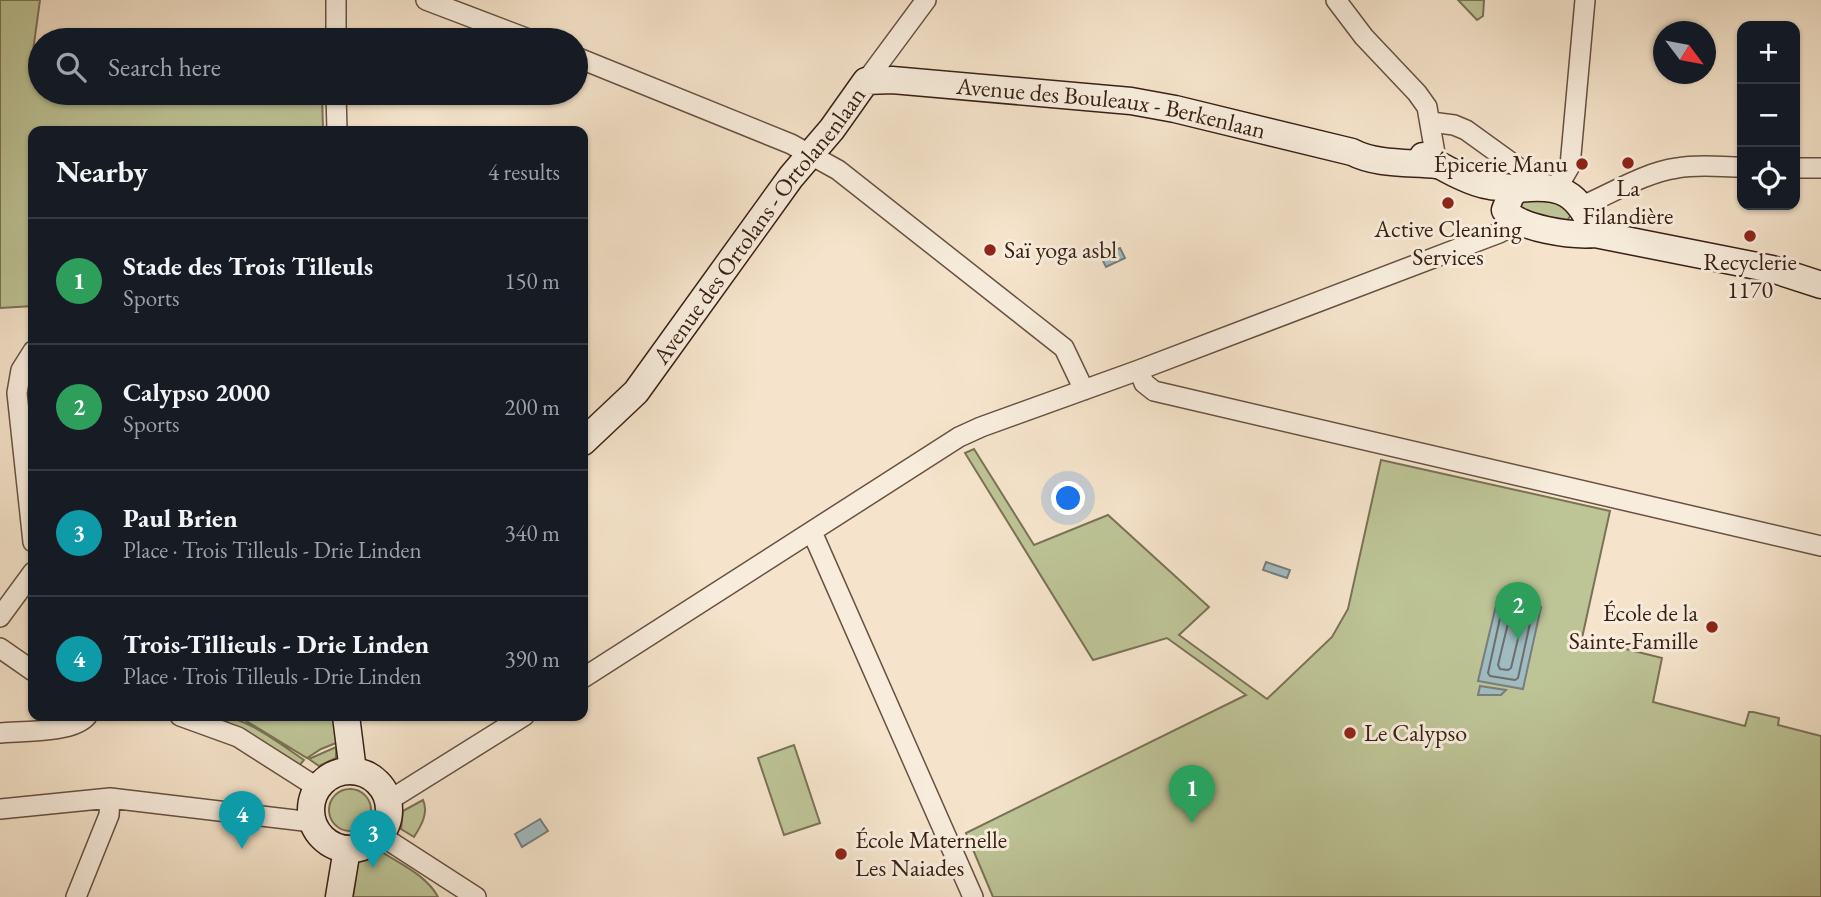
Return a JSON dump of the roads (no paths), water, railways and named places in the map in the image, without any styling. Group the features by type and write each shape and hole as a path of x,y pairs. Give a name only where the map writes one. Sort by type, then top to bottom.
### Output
{"street":[{"path":"336,0 336,28"},
{"path":"426,0 500,28"},
{"name":"Avenue des Ortolans - Ortolanenlaan","path":"588,437 636,392 791,177 811,155 926,0"},
{"path":"1336,0 1364,37 1427,107 1431,125 1425,160"},
{"path":"1518,199 1563,178 1570,166 1585,0"},
{"path":"588,62 791,144 838,170 1064,348 1084,390"},
{"name":"Avenue des Bouleaux - Berkenlaan","path":"866,81 892,80 1131,101 1175,109 1352,152 1362,157 1383,161 1425,160 1518,199"},
{"path":"336,105 337,126"},
{"path":"588,675 959,437 1482,238 1534,179 1466,130 1454,125 1431,125"},
{"path":"1566,232 1573,226 1582,206 1621,190 1635,181 1679,167 1737,167"},
{"path":"1800,168 1821,168"},
{"path":"1518,199 1561,192 1582,206 1595,234"},
{"path":"1518,199 1566,232 1595,234 1772,269 1821,285"},
{"path":"28,359 17,382 28,495"},
{"path":"1139,370 1144,383 1154,391 1821,546"},
{"path":"812,532 973,897"},
{"path":"0,617 28,579"},
{"path":"0,648 28,668"},
{"path":"0,733 70,726 81,721"},
{"path":"194,721 238,737"},
{"path":"219,721 238,737 318,788"},
{"path":"346,721 352,760 383,789 388,801 388,819 380,835 363,847 347,849 324,840 312,822 312,799 328,777 342,772 352,760 356,721"},
{"path":"388,801 516,721"},
{"path":"0,809 110,798 312,822"},
{"path":"76,897 109,815 110,798"},
{"path":"380,835 463,894"},
{"path":"339,897 347,849"}],"water":[{"path":"1120,248 1125,258 1106,267 1101,257"},
{"path":"1266,562 1290,570 1287,578 1263,570"},
{"path":"1498,597 1541,607 1523,689 1478,681"},
{"path":"1480,686 1506,690 1501,695 1478,695"},
{"path":"540,819 548,831 522,847 515,834"}],"place":[{"name":"La Filandière","path":"1628,163"},
{"name":"Épicerie Manu","path":"1582,164"},
{"name":"Active Cleaning Services","path":"1448,203"},
{"name":"Recyclerie 1170","path":"1750,236"},
{"name":"Saï yoga asbl","path":"990,250"},
{"name":"École de la Sainte-Famille","path":"1712,627"},
{"name":"Calypso 2000","path":"1518,640"},
{"name":"Le Calypso","path":"1350,733"},
{"name":"Stade des Trois Tilleuls","path":"1192,823"},
{"name":"Trois-Tillieuls - Drie Linden","path":"242,849"},
{"name":"École Maternelle Les Naiades","path":"841,854"},
{"name":"Paul Brien","path":"373,868"}]}
